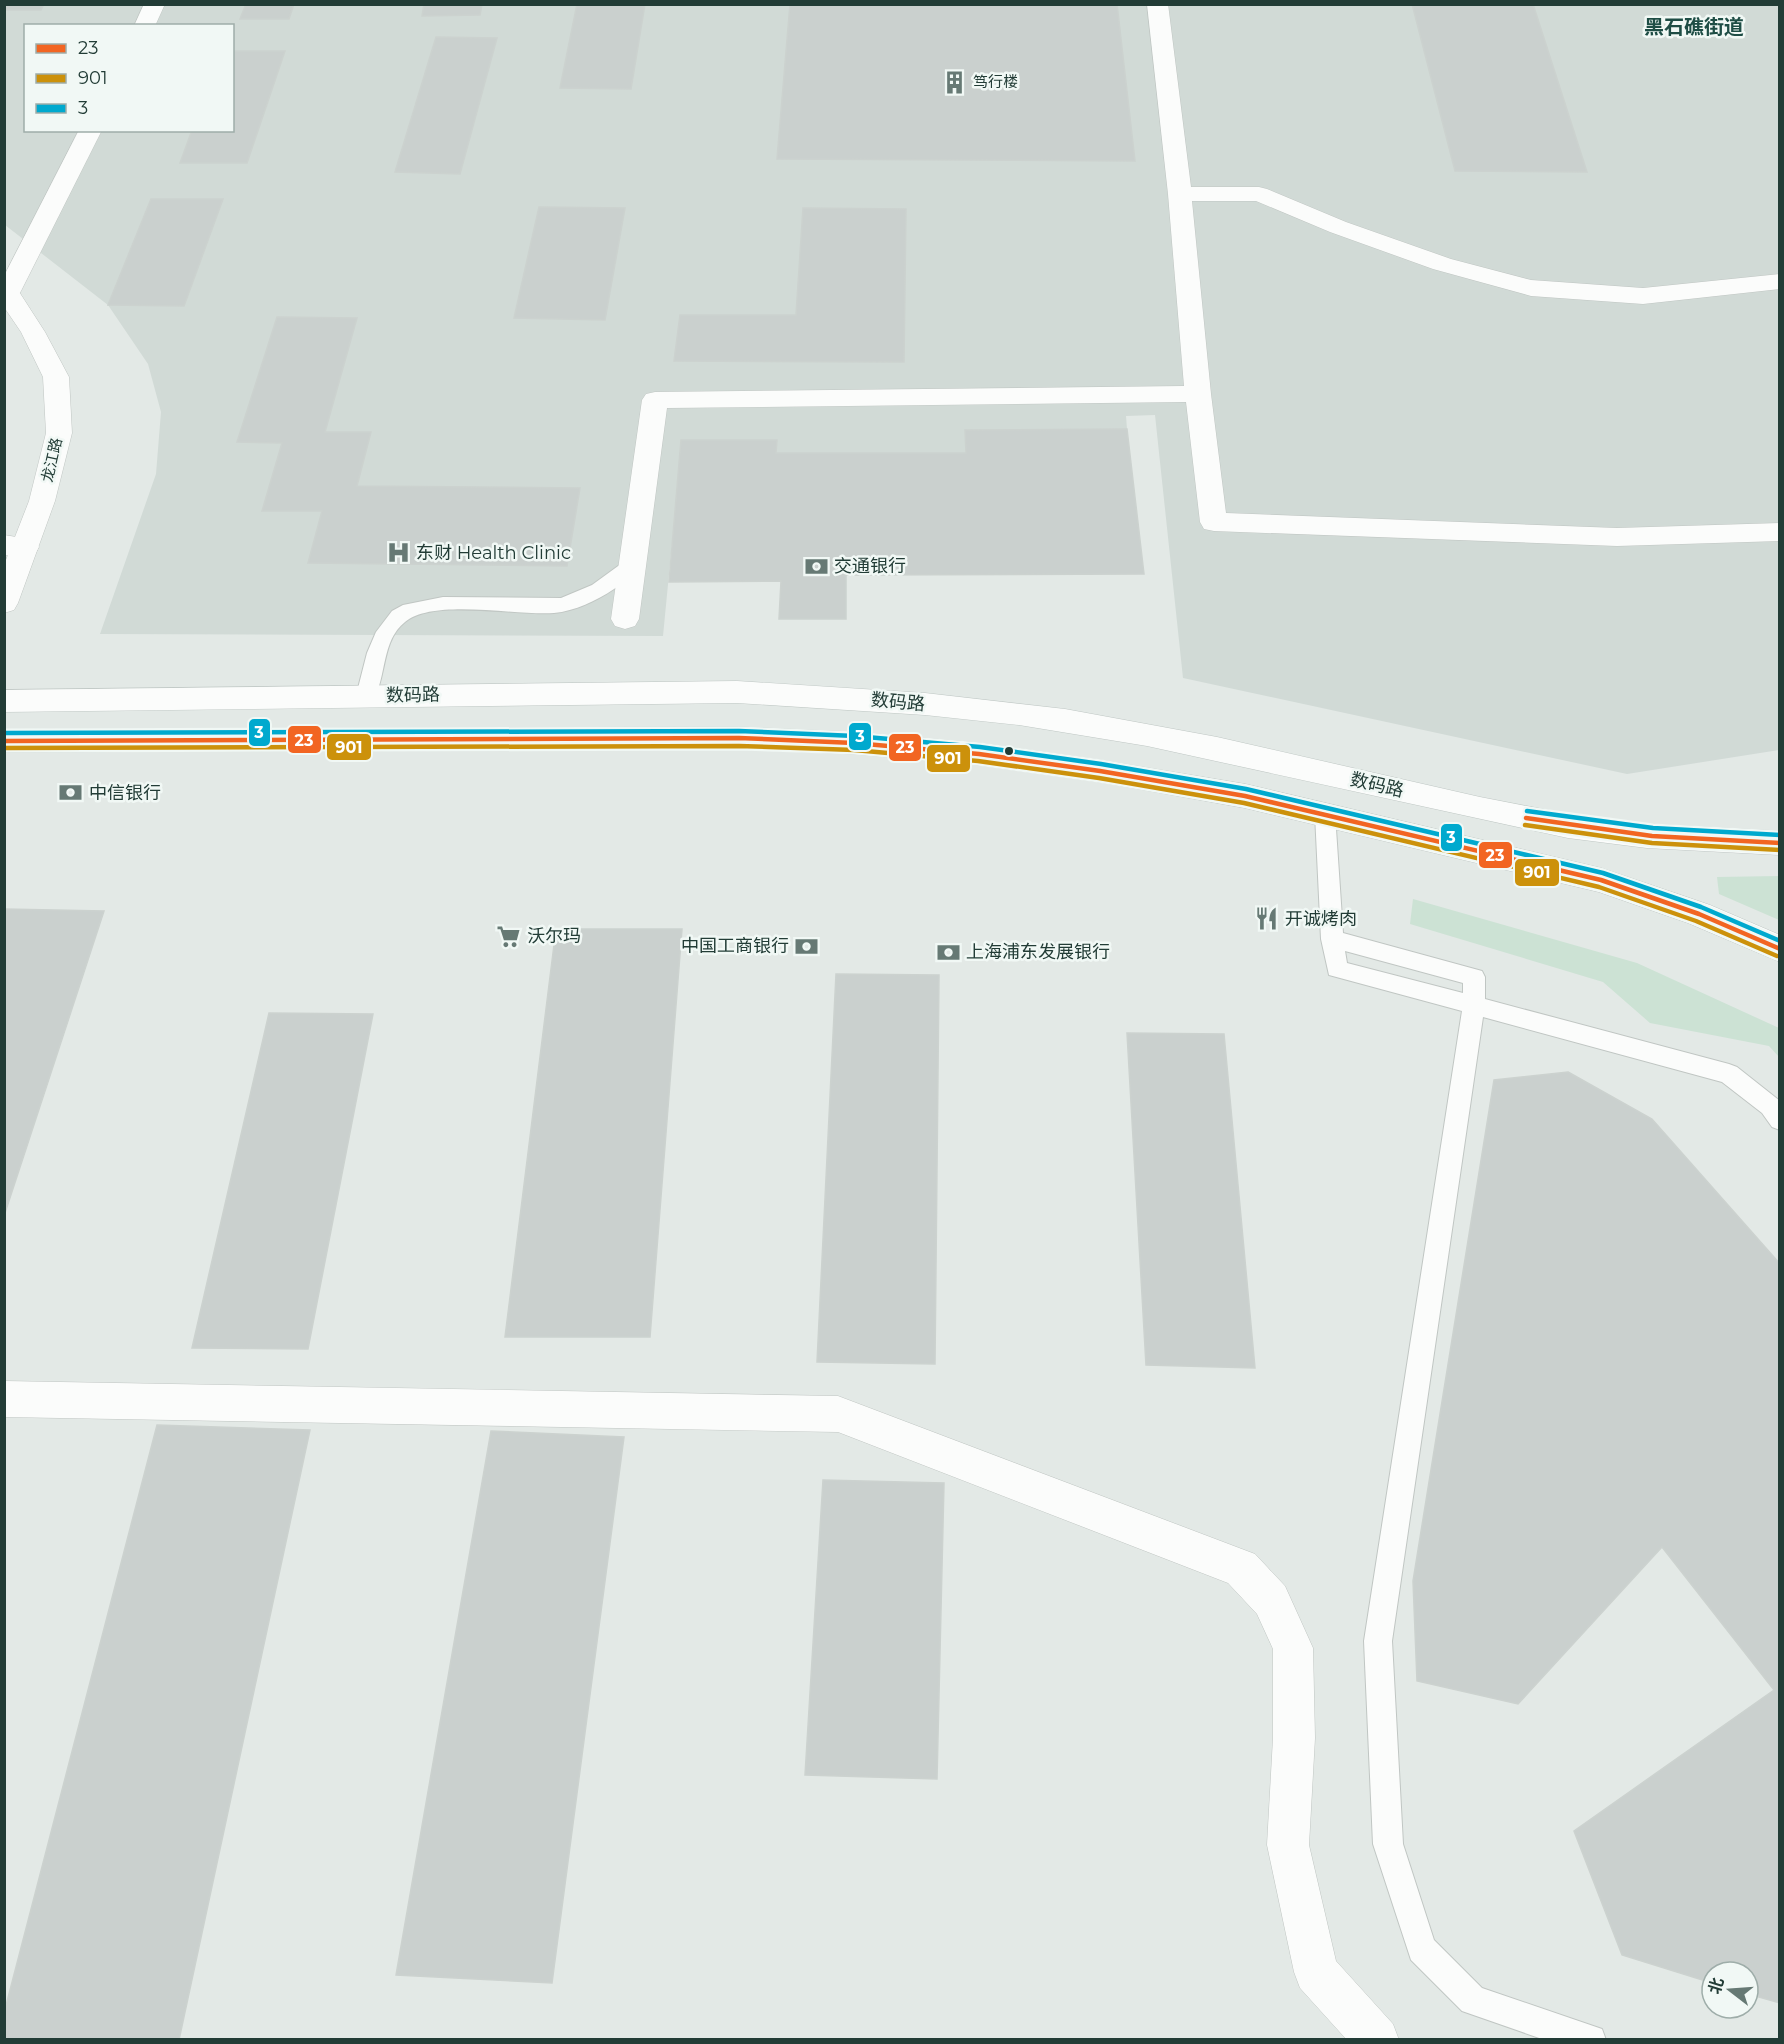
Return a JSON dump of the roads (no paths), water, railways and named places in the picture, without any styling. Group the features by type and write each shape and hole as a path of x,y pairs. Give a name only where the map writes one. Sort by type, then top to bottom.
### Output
{"street":[{"path":"145,24 155,4"},
{"path":"1157,4 1180,194 1198,394 1214,522 1617,537 1779,532"},
{"path":"7,289 90,132"},
{"path":"1180,194 1259,194 1338,227 1442,264 1531,288 1642,296 1779,281"},
{"name":"龙江路","path":"4,603 15,546 42,501 59,433 56,377 7,289"},
{"path":"625,619 655,400 1198,394"},
{"name":"数码路","path":"4,701 737,692 857,699 986,710 1110,727 1259,757 1569,826 1685,839 1779,843"},
{"path":"4,741 739,738 854,743 979,754 1100,771 1245,796 1602,880 1699,914 1779,950"},
{"path":"4,1399 838,1414 1241,1568 1271,1600 1293,1648 1294,1738 1288,1845 1316,1972 1377,2040"}],"lane":[{"path":"366,696 377,652 384,635 399,616 426,605 559,606 589,595 611,583 632,566"},
{"path":"1325,814 1332,939 1474,977 1474,1004 1378,1641 1388,1844 1422,1949 1473,2000 1591,2040"},
{"path":"1474,1004 1729,1074 1770,1106 1779,1120"}],"place":[{"name":"笃行楼","path":"955,82"},
{"name":"东财 Health Clinic","path":"398,553"},
{"name":"交通银行","path":"816,566"},
{"name":"中信银行","path":"71,793"},
{"name":"开诚烤肉","path":"1267,919"},
{"name":"沃尔玛","path":"509,936"},
{"name":"中国工商银行","path":"807,946"},
{"name":"上海浦东发展银行","path":"948,952"}],"district":[{"name":"黑石礁街道","path":"1694,27"}]}
